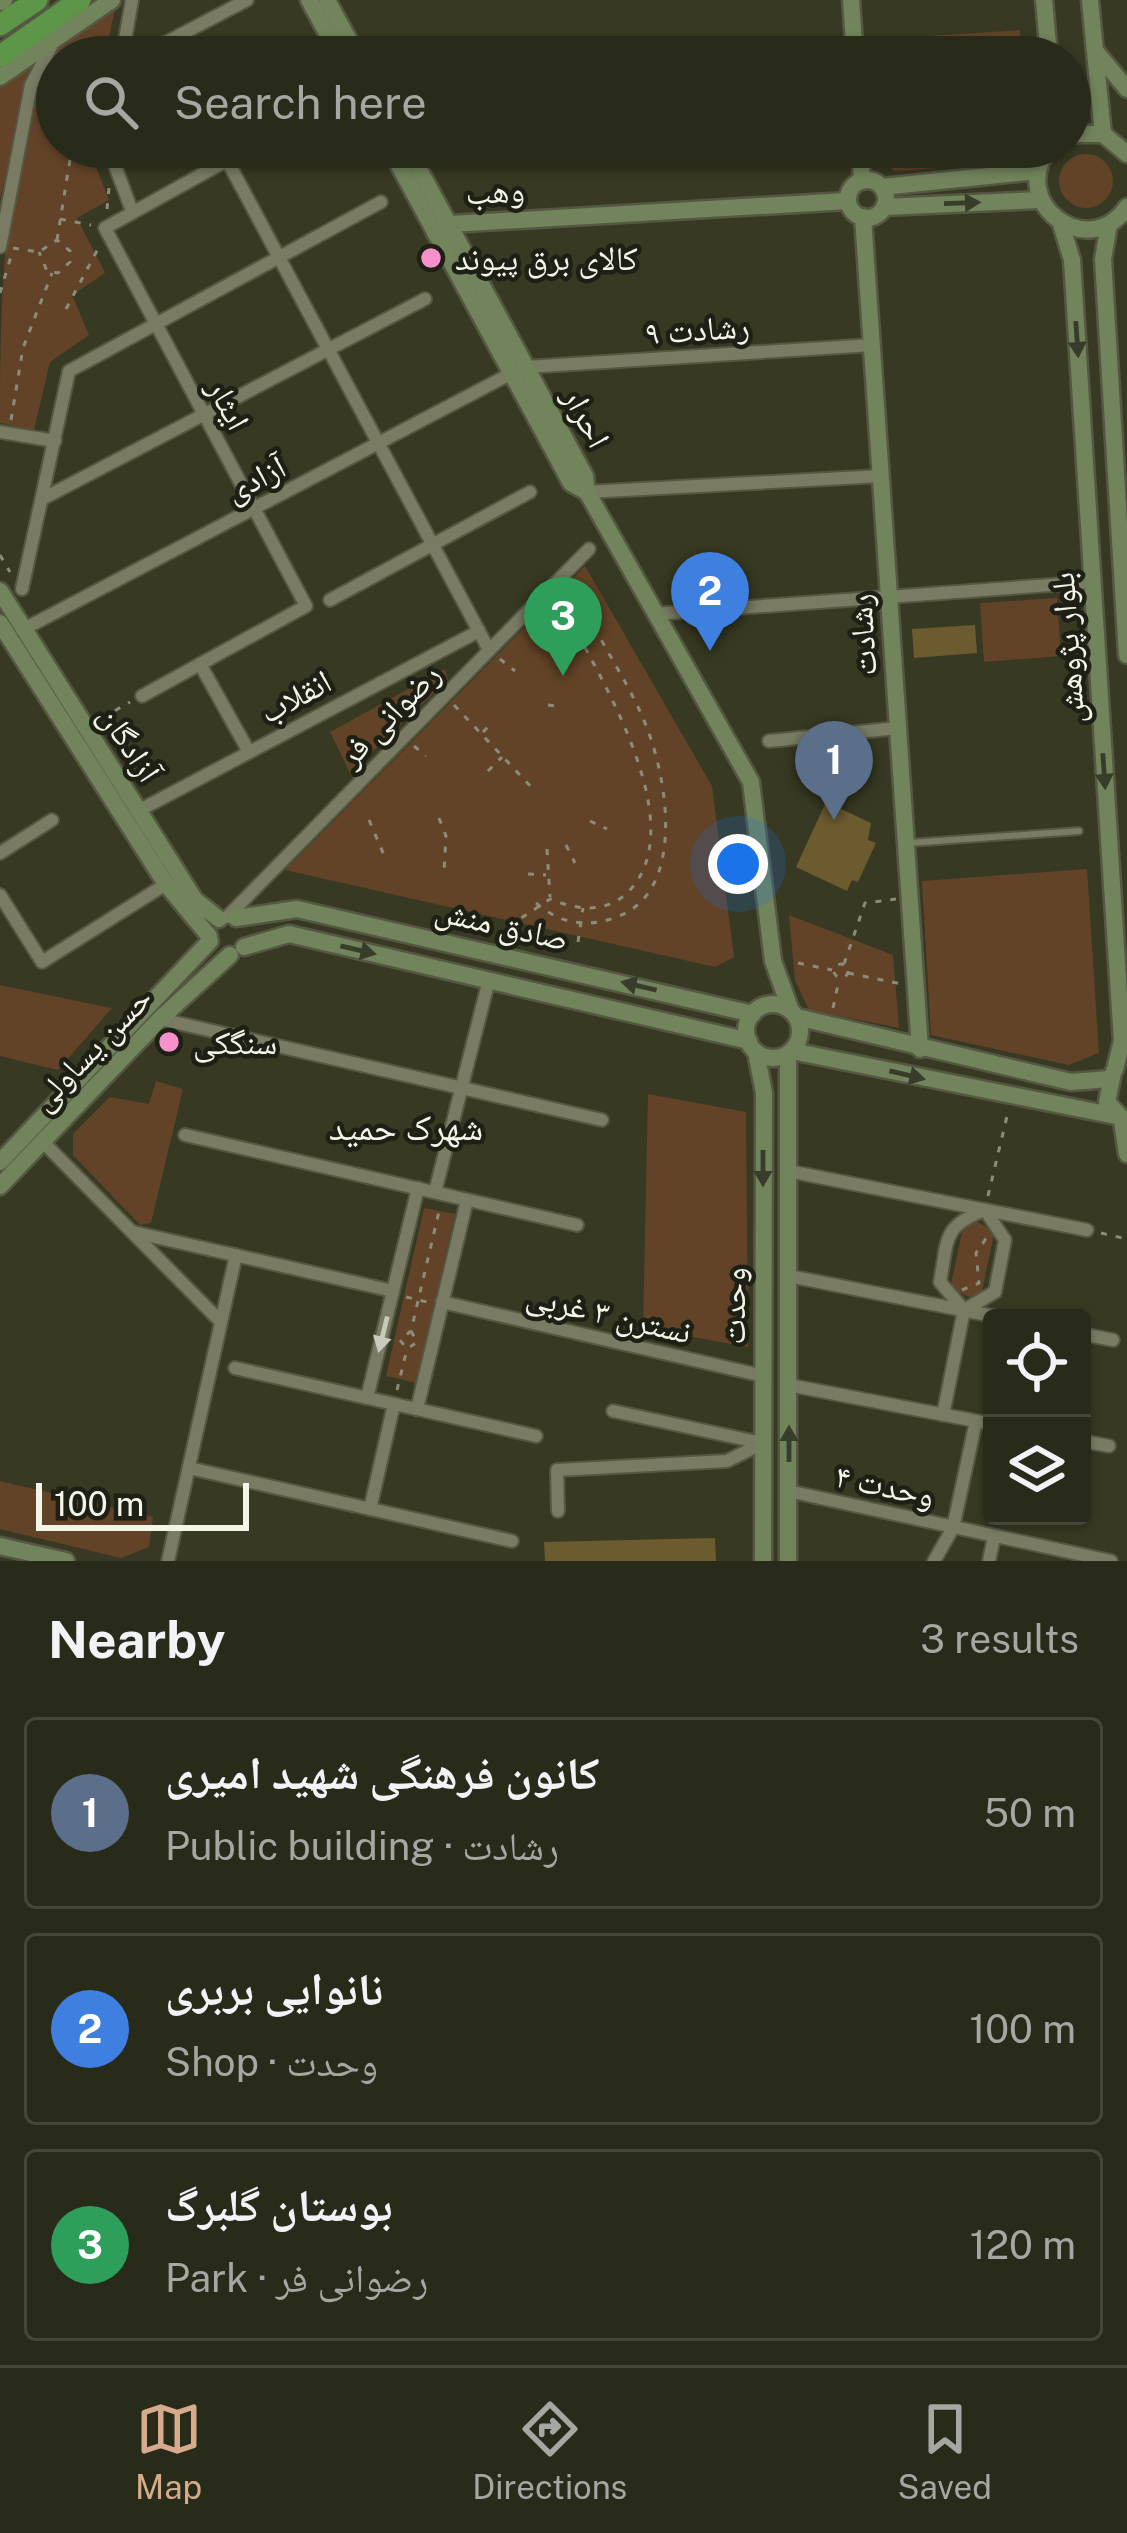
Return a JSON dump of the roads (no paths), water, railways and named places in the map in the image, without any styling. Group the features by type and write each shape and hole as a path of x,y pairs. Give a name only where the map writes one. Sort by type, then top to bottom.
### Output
{"highway":[{"path":"0,26 37,0"},
{"path":"0,56 80,0"}],"street":[{"path":"59,36 112,0"},
{"path":"126,36 132,0"},
{"path":"192,36 248,0"},
{"path":"309,0 329,36"},
{"path":"327,0 347,36"},
{"path":"851,0 854,36"},
{"path":"1044,0 1047,36"},
{"path":"1090,0 1093,48 1114,137 1127,154"},
{"path":"1093,48 1127,89"},
{"path":"0,77 36,52"},
{"path":"0,247 36,72"},
{"path":"115,168 132,211 212,168"},
{"path":"231,168 489,650"},
{"name":"احرار","path":"403,168 442,228 519,370 572,483 586,492"},
{"name":"احرار","path":"416,168 442,228"},
{"path":"861,168 862,181"},
{"path":"1038,168 1040,200 1061,224 1077,230 1109,224 1127,207"},
{"path":"862,181 882,187 1036,171"},
{"path":"862,181 850,190 848,201 863,217 884,206 1040,200"},
{"path":"882,187 884,206"},
{"name":"وهب","path":"442,228 848,201"},
{"path":"22,589 69,371 381,202"},
{"name":"ایثار","path":"132,211 105,228 306,606 200,664"},
{"name":"رشادت","path":"863,217 920,1048"},
{"name":"بلوار پژوهش","path":"1061,224 1072,260 1122,1041 1107,1102 1122,1120 1127,1154"},
{"name":"بلوار پژوهش","path":"1109,224 1103,259 1118,384 1127,655"},
{"path":"42,500 424,299"},
{"name":"رشادت ۹","path":"519,370 872,345"},
{"name":"آزادی","path":"22,630 519,370"},
{"path":"4,433 55,441"},
{"path":"790,1052 801,1034 773,961 751,782 586,492 881,476"},
{"path":"330,600 530,492"},
{"name":"رضوانی فر","path":"227,918 589,549"},
{"path":"654,614 1092,582"},
{"name":"آزادگان","path":"0,591 195,900 227,918"},
{"name":"آزادگان","path":"0,622 166,884 210,939 237,951"},
{"name":"انقلاب","path":"138,811 479,631"},
{"path":"142,696 200,664 249,752"},
{"path":"770,741 898,728"},
{"path":"0,854 52,820"},
{"path":"0,895 42,962 166,884"},
{"name":"صادق منش","path":"227,918 298,909 756,1011"},
{"path":"227,918 247,931 237,951"},
{"name":"حسن یساولی","path":"0,1162 227,918"},
{"name":"صادق منش","path":"237,951 289,934 752,1047"},
{"name":"حسن یساولی","path":"0,1186 160,1019 237,951"},
{"path":"773,961 756,1011 752,1047 771,1058 790,1052 1122,1120"},
{"path":"440,1193 489,980"},
{"path":"756,1011 776,1004 794,1014 920,1048 1071,1082 1117,1070"},
{"path":"160,1019 602,1120"},
{"name":"وحدت","path":"752,1047 764,1093 763,1561"},
{"name":"وحدت","path":"788,1561 790,1052"},
{"path":"185,1135 578,1226"},
{"path":"42,1142 221,1322"},
{"path":"788,1171 1087,1230"},
{"path":"367,1398 418,1188"},
{"path":"417,1409 466,1200"},
{"path":"943,1415 964,1310 995,1292 1005,1240 985,1210"},
{"path":"964,1310 940,1282 950,1231 959,1220 985,1210"},
{"path":"133,1232 393,1291"},
{"path":"168,1561 236,1255"},
{"path":"789,1276 983,1314"},
{"name":"نسترن ۳ غربی","path":"442,1302 763,1376"},
{"path":"1091,1336 1113,1340"},
{"path":"235,1368 536,1436"},
{"path":"789,1385 983,1422"},
{"path":"370,1509 394,1404"},
{"path":"613,1411 763,1443"},
{"path":"934,1561 952,1528 976,1421"},
{"path":"558,1510 556,1470 727,1461 763,1443"},
{"path":"1091,1444 1109,1447"},
{"path":"189,1468 512,1541"},
{"name":"وحدت ۴","path":"788,1492 1111,1561"},
{"path":"989,1561 994,1537"},
{"path":"0,1546 66,1561"}],"lane":[{"path":"906,843 1079,831"}],"place":[{"name":"کالای برق پیوند","path":"431,258"},
{"name":"نانوایی بربری","path":"710,651"},
{"name":"بوستان گلبرگ","path":"563,676"},
{"name":"کانون فرهنگی شهید امیری","path":"834,820"},
{"name":"سنگکی","path":"169,1042"}],"district":[{"name":"شهرک حمید","path":"406,1127"}]}
